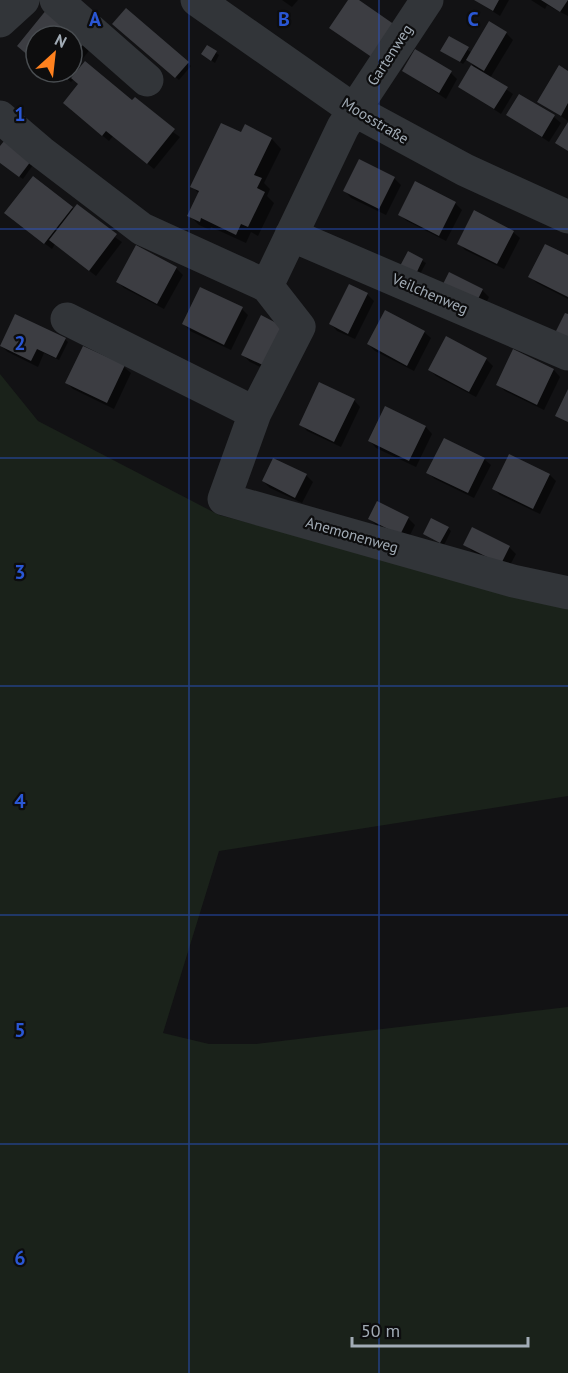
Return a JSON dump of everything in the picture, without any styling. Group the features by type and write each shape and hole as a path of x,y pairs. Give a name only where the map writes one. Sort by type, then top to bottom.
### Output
{"street":[{"path":"0,21 24,0"},
{"path":"56,0 147,80"},
{"name":"Moosstraße","path":"197,0 354,110 465,170 568,217"},
{"name":"Gartenweg","path":"354,110 427,0"},
{"path":"267,286 354,110"},
{"name":"Anemonenweg","path":"0,117 41,152 142,229 267,286 299,327 255,413 224,499 513,581 568,593"},
{"name":"Veilchenweg","path":"291,235 568,354"},
{"path":"67,319 255,413"}],"shaded area":[{"path":"0,374 38,421 219,515 568,607 568,796 219,851 163,1033 209,1044 256,1044 568,1007 568,1373 0,1373"}],"building":[{"path":"348,0 359,0 395,25 373,58 329,28"},
{"path":"474,0 499,0 493,11"},
{"path":"541,0 568,0 560,12"},
{"path":"126,8 189,62 175,78 112,24"},
{"path":"47,9 65,24 35,24"},
{"path":"489,21 507,32 484,71 466,60"},
{"path":"449,36 469,47 460,62 440,51"},
{"path":"24,37 24,52 17,46"},
{"path":"207,45 217,51 211,61 201,54"},
{"path":"415,49 452,71 439,93 402,71"},
{"path":"84,62 132,100 135,97 175,129 147,164 106,131 102,136 63,103 78,84 84,84"},
{"path":"471,65 508,87 494,109 458,87"},
{"path":"559,65 568,71 568,103 561,116 537,102"},
{"path":"519,94 555,115 542,137 506,115"},
{"path":"568,122 568,151 555,143"},
{"path":"221,123 241,132 245,124 272,138 254,175 262,178 257,188 265,192 248,227 241,224 236,235 201,218 200,222 187,216 199,191 190,187"},
{"path":"4,141 31,161 19,177 0,163 0,146"},
{"path":"359,159 395,177 379,209 343,191"},
{"path":"33,176 73,207 44,244 4,213"},
{"path":"415,181 456,202 439,236 398,215"},
{"path":"77,204 117,234 89,271 49,240"},
{"path":"474,210 514,231 497,264 457,244"},
{"path":"545,244 568,255 568,297 528,277"},
{"path":"136,245 177,267 157,304 116,282"},
{"path":"408,251 423,259 416,274 400,266"},
{"path":"449,272 483,289 476,303 442,286"},
{"path":"349,284 368,293 348,334 329,324"},
{"path":"200,287 243,307 224,345 182,324"},
{"path":"385,310 425,331 407,366 367,344"},
{"path":"565,313 568,314 568,342 554,335"},
{"path":"15,314 66,338 56,358 37,349 31,361 0,346"},
{"path":"261,315 284,327 265,366 241,355"},
{"path":"446,336 487,358 469,392 428,370"},
{"path":"83,346 125,365 107,403 65,383"},
{"path":"513,349 554,369 537,405 496,385"},
{"path":"319,382 355,399 334,442 299,425"},
{"path":"568,389 568,422 555,416"},
{"path":"385,406 426,426 409,461 368,441"},
{"path":"444,438 485,458 468,493 426,473"},
{"path":"509,454 550,474 533,509 492,489"},
{"path":"273,458 307,474 295,498 262,481"},
{"path":"377,501 409,517 400,535 368,519"},
{"path":"431,518 449,527 440,543 423,534"},
{"path":"472,527 510,546 501,564 463,545"}]}
